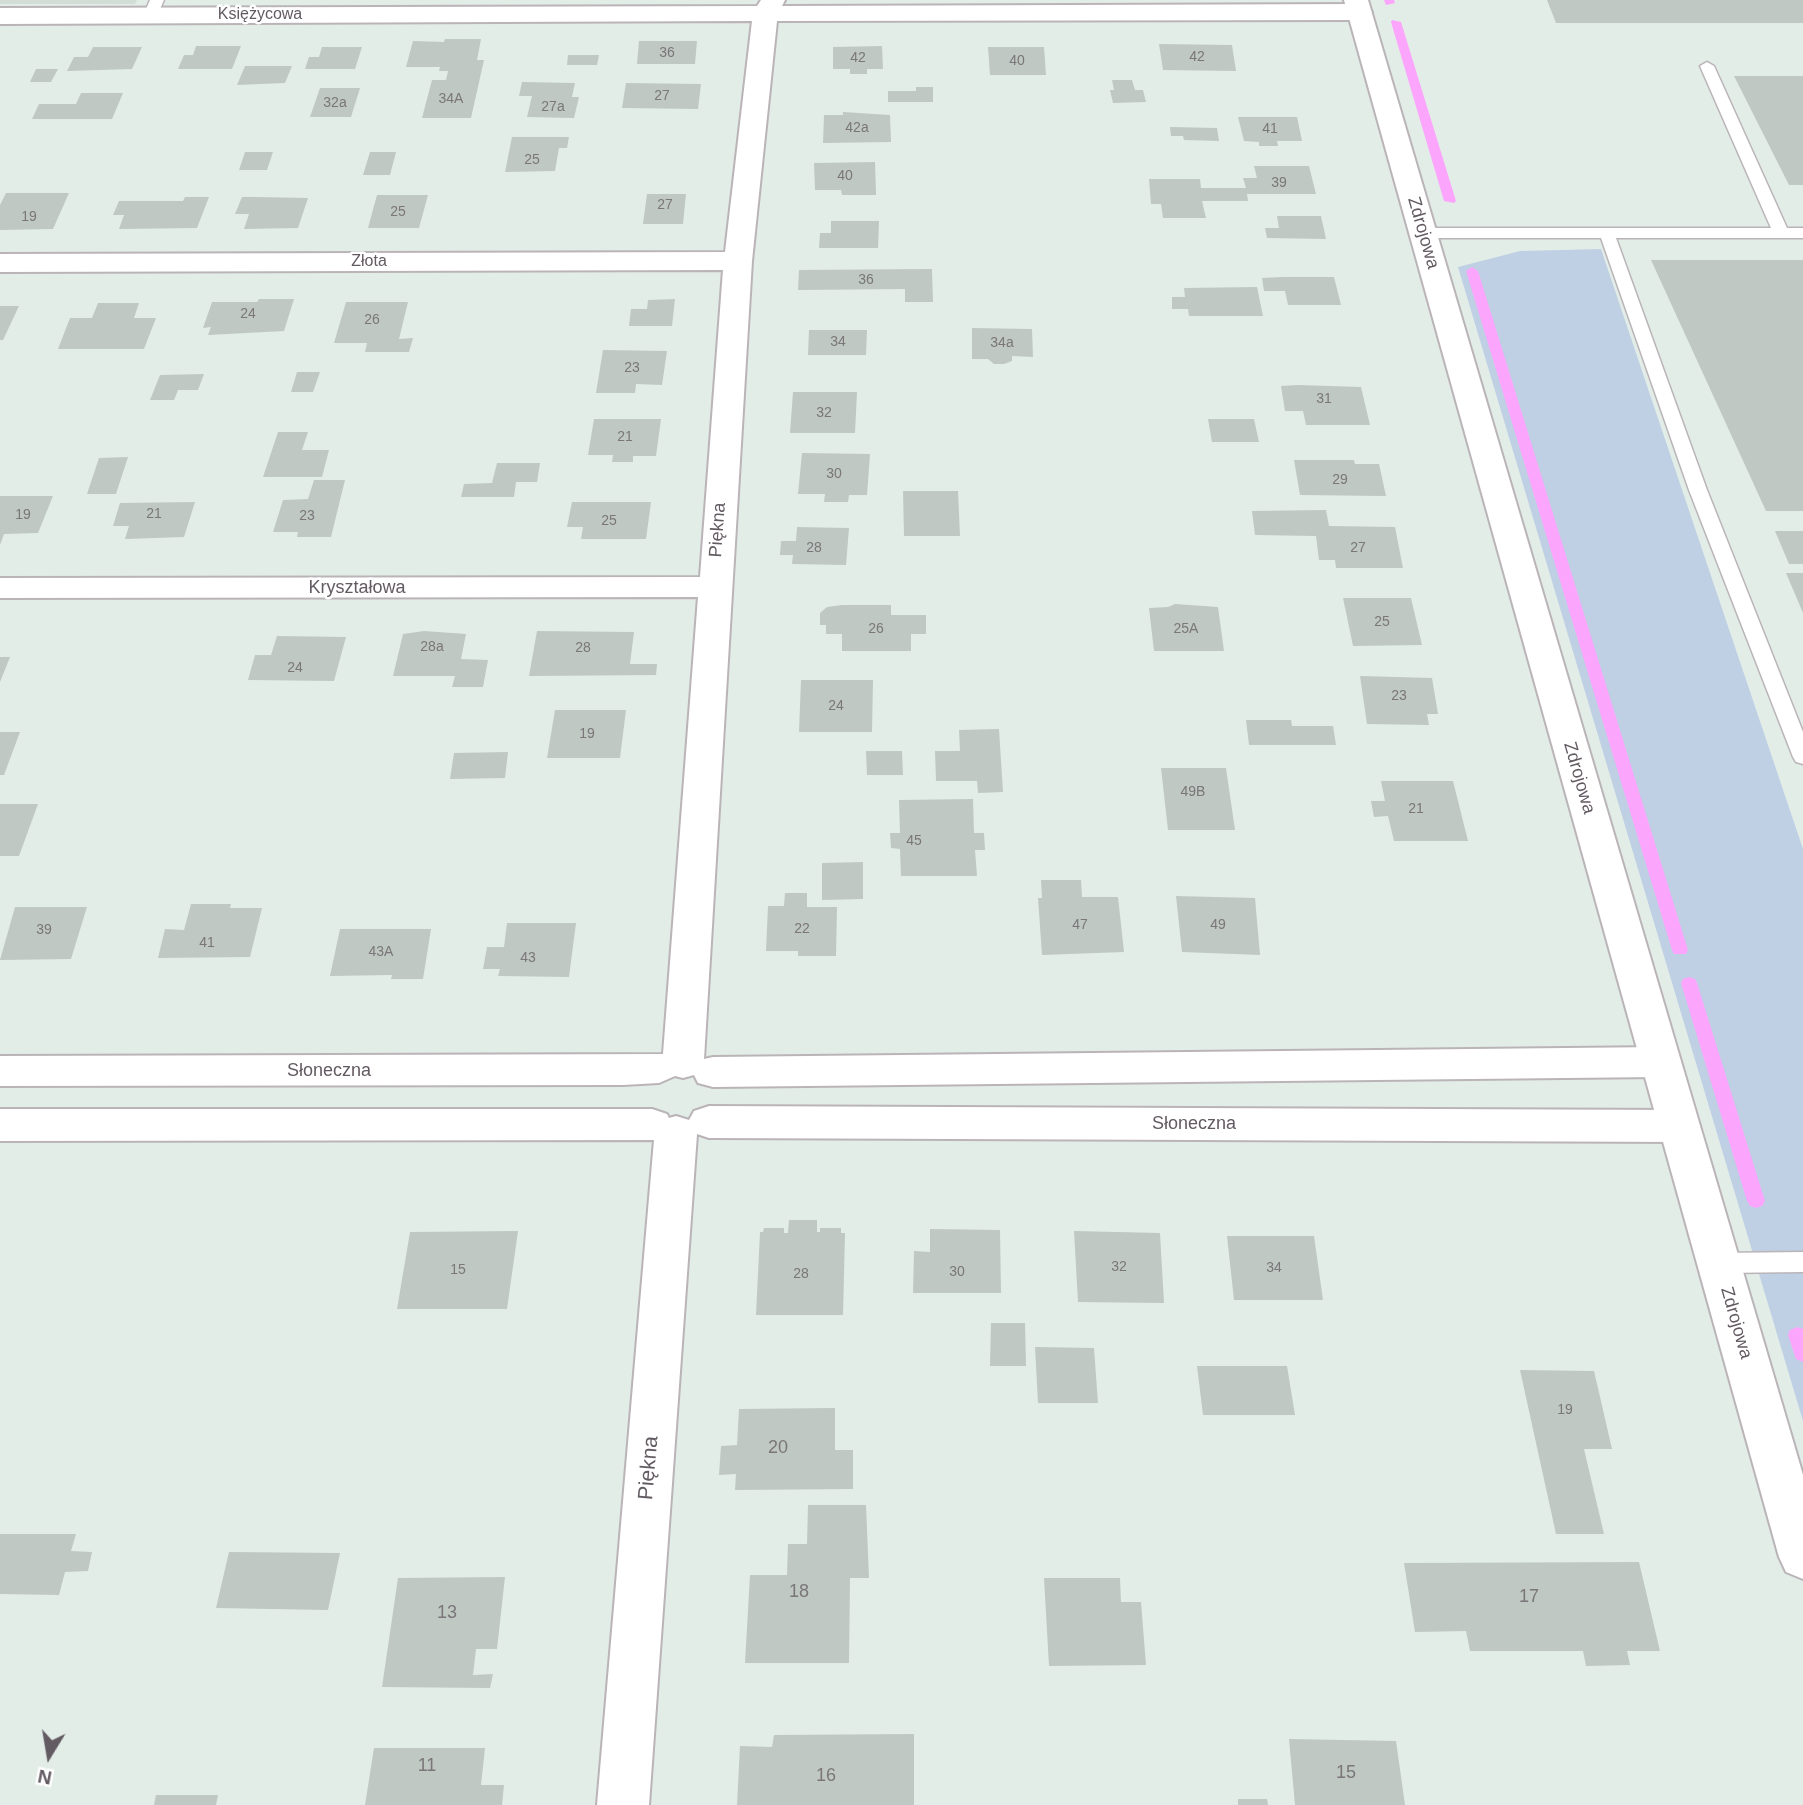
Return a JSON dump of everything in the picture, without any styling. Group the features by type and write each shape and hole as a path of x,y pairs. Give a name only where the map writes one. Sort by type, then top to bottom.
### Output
{"street":[{"name":"Księżycowa","path":"0,16 154,8 1357,6"},
{"name":"Zdrojowa","path":"1357,6 1803,1556"},
{"name":"Piękna","path":"685,1068 714,587 738,261 769,7"},
{"name":"Złota","path":"0,263 738,261"},
{"name":"Kryształowa","path":"0,588 714,587"},
{"name":"Słoneczna","path":"0,1071 562,1071 1661,1062"},
{"path":"685,1068 722,1080 726,1091 725,1102 719,1114 679,1126 642,1117 637,1107 639,1085 685,1068"},
{"name":"Słoneczna","path":"0,1125 1679,1126"},
{"name":"Piękna","path":"623,1805 679,1126"}],"lane":[{"path":"1707,65 1781,233"},
{"path":"1423,233 1803,233"},
{"path":"1608,233 1698,490 1803,757"},
{"path":"1718,1263 1803,1262"}],"shaded area":[{"path":"0,0 137,0 135,4 0,4"},
{"path":"1601,249 1803,849 1803,1421 1458,267 1520,251"}],"building":[{"path":"1547,0 1803,0 1803,23 1556,23"},
{"path":"445,39 481,39 477,60 484,60 471,118 422,118 432,80 446,80 448,71 439,71 440,67 406,67 413,41 444,42"},
{"path":"639,41 697,41 695,64 637,64"},
{"path":"1159,44 1232,45 1236,71 1163,70"},
{"path":"196,46 241,46 232,69 178,69 184,55 193,55"},
{"path":"882,46 883,69 867,69 867,74 850,74 850,69 833,69 833,47"},
{"path":"93,47 142,47 132,69 67,71 74,57 88,57"},
{"path":"322,47 362,47 355,69 305,69 309,57 319,57"},
{"path":"988,47 1044,47 1046,75 990,75"},
{"path":"568,55 599,55 597,65 567,65"},
{"path":"245,66 292,66 285,83 237,85"},
{"path":"36,69 58,69 51,82 30,82"},
{"path":"1734,76 1803,76 1803,185 1789,185"},
{"path":"1112,80 1132,80 1135,90 1143,90 1146,102 1113,103 1110,90 1114,90"},
{"path":"522,82 575,83 572,97 579,97 574,118 527,117 532,96 519,96"},
{"path":"626,83 701,84 698,109 622,108"},
{"path":"916,87 933,87 933,102 888,102 888,91 916,91"},
{"path":"320,88 360,88 351,117 310,117"},
{"path":"81,93 123,93 112,119 32,119 39,104 76,104"},
{"path":"843,112 890,115 891,142 823,143 824,115 843,115"},
{"path":"1238,117 1297,117 1302,141 1277,141 1278,146 1259,146 1259,142 1244,141"},
{"path":"1170,127 1217,128 1219,141 1184,140 1183,136 1171,136"},
{"path":"512,137 569,137 567,148 559,148 555,171 505,172"},
{"path":"245,152 273,152 267,170 239,170"},
{"path":"370,152 396,152 390,175 363,175"},
{"path":"875,162 876,195 842,195 841,190 815,190 814,163"},
{"path":"1254,166 1309,166 1316,194 1247,194 1248,201 1202,201 1206,218 1163,218 1161,204 1151,204 1149,179 1200,179 1201,188 1246,188 1243,178 1257,178"},
{"path":"6,193 69,193 53,229 0,230 0,205"},
{"path":"647,194 686,194 683,224 643,224"},
{"path":"377,195 428,195 419,228 368,228"},
{"path":"185,197 209,197 197,228 119,229 124,215 113,215 119,201 183,201"},
{"path":"242,197 308,198 298,228 244,229 249,214 235,214"},
{"path":"1277,216 1321,216 1326,239 1267,238 1265,228 1279,228"},
{"path":"831,221 879,221 878,248 819,248 820,233 831,233"},
{"path":"1651,260 1803,260 1803,511 1766,511"},
{"path":"932,269 933,302 905,302 905,289 798,290 799,270"},
{"path":"1334,277 1341,305 1288,305 1285,291 1264,291 1262,278"},
{"path":"1257,287 1263,316 1189,316 1188,309 1172,309 1172,297 1185,297 1184,288"},
{"path":"259,299 294,299 284,331 208,335 211,327 203,328 212,302 257,302"},
{"path":"675,299 672,326 629,326 631,309 647,309 648,300"},
{"path":"346,302 408,302 399,339 413,338 409,352 365,352 367,343 334,343"},
{"path":"98,303 139,303 134,318 156,318 144,349 58,349 70,318 92,318"},
{"path":"0,306 19,306 3,340 0,340"},
{"path":"972,328 1032,329 1033,357 1012,356 1012,361 1004,364 994,364 988,359 972,359"},
{"path":"809,330 867,330 866,355 808,355"},
{"path":"603,350 667,351 662,385 636,384 635,393 596,393"},
{"path":"297,372 320,372 313,392 291,392"},
{"path":"204,374 198,390 178,390 174,400 150,400 160,375"},
{"path":"1281,386 1361,387 1370,425 1306,425 1303,411 1285,411"},
{"path":"793,392 857,392 855,433 790,433"},
{"path":"594,419 661,419 656,456 633,456 633,462 612,462 613,455 588,455"},
{"path":"1208,419 1254,419 1259,442 1212,442"},
{"path":"278,432 308,432 302,450 329,450 322,477 263,477"},
{"path":"802,453 870,454 867,495 849,495 848,502 824,502 825,494 798,494"},
{"path":"128,457 116,494 87,494 99,458"},
{"path":"1294,460 1354,460 1355,464 1379,464 1386,496 1300,495"},
{"path":"497,463 540,463 537,482 516,482 514,497 461,497 464,484 492,483"},
{"path":"314,480 345,480 331,537 297,537 298,532 273,532 283,500 308,499"},
{"path":"903,491 958,491 960,536 904,536"},
{"path":"0,496 53,496 38,533 4,534 0,545"},
{"path":"195,502 184,537 125,539 129,526 113,526 120,503"},
{"path":"572,502 651,502 646,539 581,539 583,527 567,527"},
{"path":"1326,510 1329,526 1395,527 1403,568 1336,568 1335,560 1319,560 1316,536 1255,535 1252,511"},
{"path":"797,527 849,528 846,565 792,564 793,555 780,555 781,541 796,541"},
{"path":"1775,531 1803,531 1803,564 1789,564"},
{"path":"1786,573 1803,573 1803,613"},
{"path":"1343,598 1411,598 1422,645 1353,646"},
{"path":"1175,604 1218,607 1224,651 1154,651 1149,608"},
{"path":"891,605 891,615 926,615 926,634 911,634 911,651 842,651 842,634 826,634 826,625 820,625 820,613 827,607"},
{"path":"424,631 466,634 461,659 488,660 483,687 452,687 455,676 393,676 403,634"},
{"path":"537,631 634,632 630,664 657,664 656,675 529,676"},
{"path":"277,636 346,637 334,681 248,680 255,655 271,655"},
{"path":"0,657 10,657 0,682"},
{"path":"1360,676 1432,678 1438,714 1427,714 1429,725 1367,724"},
{"path":"801,680 873,680 872,732 799,732"},
{"path":"555,710 626,710 620,758 547,758"},
{"path":"1246,720 1291,720 1292,726 1333,726 1336,745 1249,745"},
{"path":"999,729 1003,792 978,793 977,781 936,781 935,751 960,751 959,730"},
{"path":"0,732 20,732 4,775 0,775"},
{"path":"866,751 902,751 903,775 867,775"},
{"path":"508,752 505,778 450,779 454,753"},
{"path":"1161,768 1226,768 1235,830 1168,830"},
{"path":"1381,781 1453,781 1468,841 1394,841 1388,816 1374,817 1371,801 1385,801"},
{"path":"973,799 974,833 984,833 985,850 975,850 977,876 901,876 900,849 891,848 890,833 900,833 899,800"},
{"path":"0,804 38,804 19,856 0,856"},
{"path":"863,862 863,899 822,900 822,863"},
{"path":"1041,880 1081,880 1082,897 1118,897 1124,952 1042,955 1038,898 1042,898"},
{"path":"785,893 807,893 807,907 837,907 836,956 798,956 798,951 766,951 768,906 784,906"},
{"path":"1176,896 1255,898 1260,955 1182,952"},
{"path":"191,904 231,904 230,908 262,908 250,957 158,958 165,929 184,930"},
{"path":"15,907 87,907 71,959 0,960"},
{"path":"507,923 576,923 569,977 498,976 500,969 483,969 487,947 504,947"},
{"path":"340,929 431,929 423,979 391,979 392,975 330,976"},
{"path":"789,1220 817,1220 817,1232 820,1232 820,1228 841,1228 841,1233 845,1233 843,1315 756,1315 760,1232 763,1232 764,1228 784,1228 784,1233 788,1233"},
{"path":"930,1229 1000,1230 1001,1293 913,1293 914,1251 930,1252"},
{"path":"518,1231 507,1309 397,1309 410,1232"},
{"path":"1074,1231 1160,1233 1164,1303 1078,1302"},
{"path":"1227,1236 1314,1236 1323,1300 1234,1300"},
{"path":"991,1323 1025,1323 1026,1366 990,1366"},
{"path":"1035,1347 1094,1348 1098,1403 1038,1403"},
{"path":"1197,1366 1287,1366 1295,1415 1203,1415"},
{"path":"1520,1370 1594,1371 1612,1449 1584,1449 1604,1534 1556,1534"},
{"path":"835,1408 835,1450 853,1450 853,1489 735,1490 736,1474 719,1475 721,1446 737,1445 739,1409"},
{"path":"808,1505 866,1505 869,1578 850,1578 849,1663 745,1663 750,1575 787,1575 788,1544 807,1544"},
{"path":"0,1534 76,1534 71,1551 92,1552 88,1571 65,1572 59,1595 0,1594"},
{"path":"229,1552 340,1553 328,1610 216,1608"},
{"path":"1639,1562 1660,1651 1627,1651 1630,1665 1586,1666 1583,1651 1470,1651 1466,1631 1415,1632 1404,1563"},
{"path":"505,1577 497,1649 476,1649 473,1675 493,1674 490,1688 382,1687 398,1578"},
{"path":"1044,1578 1120,1578 1121,1602 1141,1602 1146,1665 1049,1666"},
{"path":"914,1734 914,1805 737,1805 740,1746 772,1747 774,1735"},
{"path":"1289,1739 1396,1741 1405,1805 1295,1805"},
{"path":"374,1748 485,1748 481,1785 504,1785 502,1805 365,1805"},
{"path":"156,1795 218,1795 216,1805 154,1805"},
{"path":"1238,1799 1267,1799 1268,1805 1238,1805"}],"waterway":[{"path":"1396,22 1450,201"},
{"path":"1472,271 1680,950"},
{"path":"1689,983 1756,1201"},
{"path":"1797,1335 1803,1354"}]}
